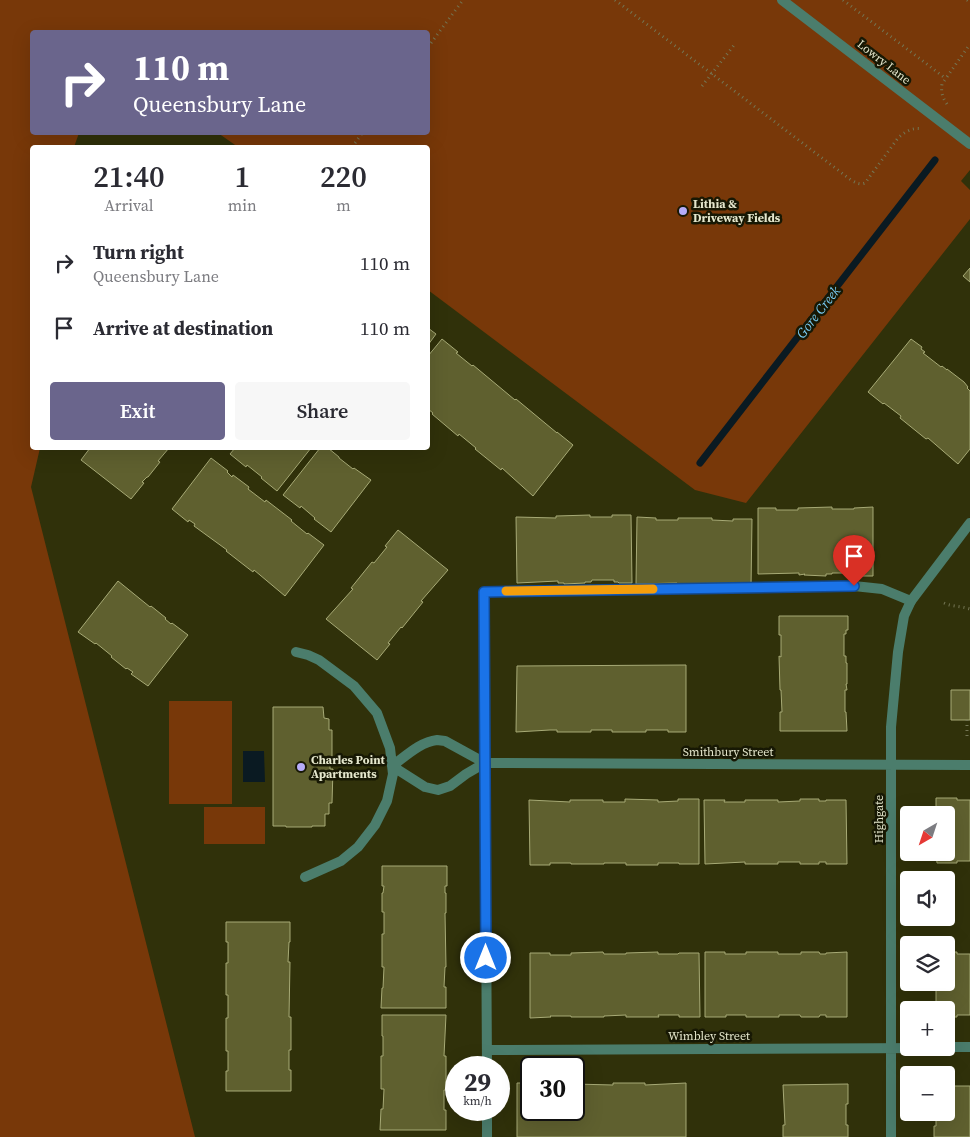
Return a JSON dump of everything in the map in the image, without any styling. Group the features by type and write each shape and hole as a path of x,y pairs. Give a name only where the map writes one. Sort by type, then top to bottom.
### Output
{"street":[{"name":"Lowry Lane","path":"782,0 970,144"},
{"name":"Highgate","path":"891,1137 891,727 898,652 904,616 911,601 970,523"},
{"path":"487,1056 484,592 854,586 882,589 911,601"},
{"path":"296,652 319,660 354,686 372,706 377,713 390,748 393,774 387,800 375,826 358,847 341,861 305,877"},
{"path":"392,766 422,745 429,741 437,740 445,741 485,763"},
{"path":"392,766 425,787 438,790 450,786 485,763"},
{"name":"Smithbury Street","path":"485,763 970,765"},
{"path":"955,1047 970,1047"},
{"name":"Wimbley Street","path":"487,1050 900,1048"},
{"path":"487,1121 487,1137"}],"path":[{"path":"430,44 463,0"},
{"path":"615,0 858,184 865,182 898,138 904,133 920,128 928,132"},
{"path":"844,0 945,78"},
{"path":"702,86 735,44"},
{"path":"951,107 944,100 941,90 942,84 970,44"},
{"path":"355,143 361,135"},
{"path":"944,603 970,609"},
{"path":"967,720 968,736"}],"shaded area":[{"name":"Lithia & Driveway Fields","path":"0,0 970,0 970,170 961,181 970,190 970,219 746,503 695,490 430,291 430,145 235,145 221,135 430,135 430,30 30,30 30,135 78,135 75,145 30,145 30,450 40,450 31,487 195,1137 0,1137"},
{"path":"169,701 232,701 232,804 169,804"},
{"path":"204,807 265,807 265,844 204,844"}],"water":[{"path":"243,751 264,751 265,782 243,782"}],"building":[{"path":"970,268 970,282 963,276"},
{"path":"430,330 436,334 430,342"},
{"path":"442,339 472,366 573,445 533,496 502,468 501,470 432,414 430,411 430,354"},
{"path":"911,339 922,347 921,349 925,352 923,353 964,382 970,391 970,449 958,464 928,438 926,439 900,418 901,416 868,392"},
{"path":"88,450 167,450 131,499 81,460"},
{"path":"233,450 309,450 277,491 247,465 246,467 230,454"},
{"path":"318,450 330,450 353,469 371,480 331,532 301,506 300,508 283,495"},
{"path":"211,458 228,471 232,477 233,475 249,487 248,489 265,502 266,500 307,534 324,545 285,596 254,570 253,572 194,526 195,524 189,520 188,522 172,509"},
{"path":"832,507 832,509 854,509 873,507 873,576 859,576 859,574 854,573 832,573 826,574 826,576 799,575 799,573 758,574 758,508 798,510 798,508"},
{"path":"590,515 590,517 612,517 612,515 631,515 632,583 619,583 614,582 614,580 592,580 585,583 564,584 558,583 558,581 517,583 516,517 556,518 556,516"},
{"path":"637,517 656,518 656,520 712,518 712,520 733,521 733,519 752,519 751,587 677,585 677,583 636,584"},
{"path":"398,530 448,570 421,601 423,602 388,643 390,644 377,660 326,619 353,589 351,588 372,562 374,563 387,547 385,546"},
{"path":"118,581 166,618 171,624 188,635 148,686 131,674 133,672 126,669 96,643 78,632"},
{"path":"779,616 848,616 848,630 844,634 844,656 846,656 847,663 845,712 847,731 780,731 780,712 782,712"},
{"path":"686,665 686,732 668,732 668,730 612,732 612,730 591,730 591,732 557,732 557,730 550,730 516,732 517,666"},
{"path":"951,690 970,690 970,720 951,720"},
{"name":"Charles Point Apartments","path":"273,707 323,707 324,718 329,719 329,730 332,730 332,764 330,764 330,769 333,769 332,803 329,803 329,814 325,814 325,826 273,826"},
{"path":"936,798 970,800 970,861 937,863 937,861 955,861 955,806 936,806"},
{"path":"625,799 658,800 658,802 678,801 678,799 699,799 699,864 550,863 550,865 530,865 529,800 570,802 570,800 603,800 603,802 625,802"},
{"path":"800,799 819,799 819,801 846,800 847,864 778,862 778,864 745,864 745,862 705,864 704,800 745,802 745,800 778,800 778,802 800,801"},
{"path":"382,866 447,866 447,886 445,886 446,967 444,987 446,987 446,1008 381,1008 384,967 382,967 384,912 382,912 382,893 384,886 382,886"},
{"path":"226,922 290,922 288,962 290,962 289,1017 291,1017 291,1050 289,1050 289,1070 291,1070 291,1091 226,1091 226,1071 228,1071 228,1051 226,1051 228,995 226,995 226,963 228,963 228,942 226,942"},
{"path":"603,952 604,954 699,953 700,1017 658,1015 659,1017 626,1017 626,1015 530,1018 530,953 571,955 571,953"},
{"path":"705,952 725,952 725,954 778,952 778,954 801,954 801,952 819,952 820,954 826,954 847,952 847,1017 779,1015 779,1017 746,1017 746,1015 726,1015 726,1017 705,1017"},
{"path":"955,952 957,954 970,954 970,1015 957,1015 955,1017 955,1001 936,1001 936,991 955,991"},
{"path":"382,1015 446,1015 444,1110 446,1130 380,1130 384,1089 381,1089"},
{"path":"517,1083 520,1083 520,1121 585,1121 585,1084 686,1083 686,1137 517,1137"},
{"path":"848,1084 846,1125 848,1125 848,1137 783,1137 783,1125 785,1125 783,1085"},
{"path":"955,1086 970,1086 970,1137 934,1137 934,1126 936,1126 936,1121 955,1121"}],"waterway":[{"name":"Gore Creek","path":"700,463 935,160"}],"slow traffic":[{"path":"506,591 653,589"}],"place":[{"name":"Lithia & Driveway Fields","path":"683,211"},
{"name":"Charles Point Apartments","path":"301,767"}],"route":[{"path":"486,958 484,592 854,586"}]}
